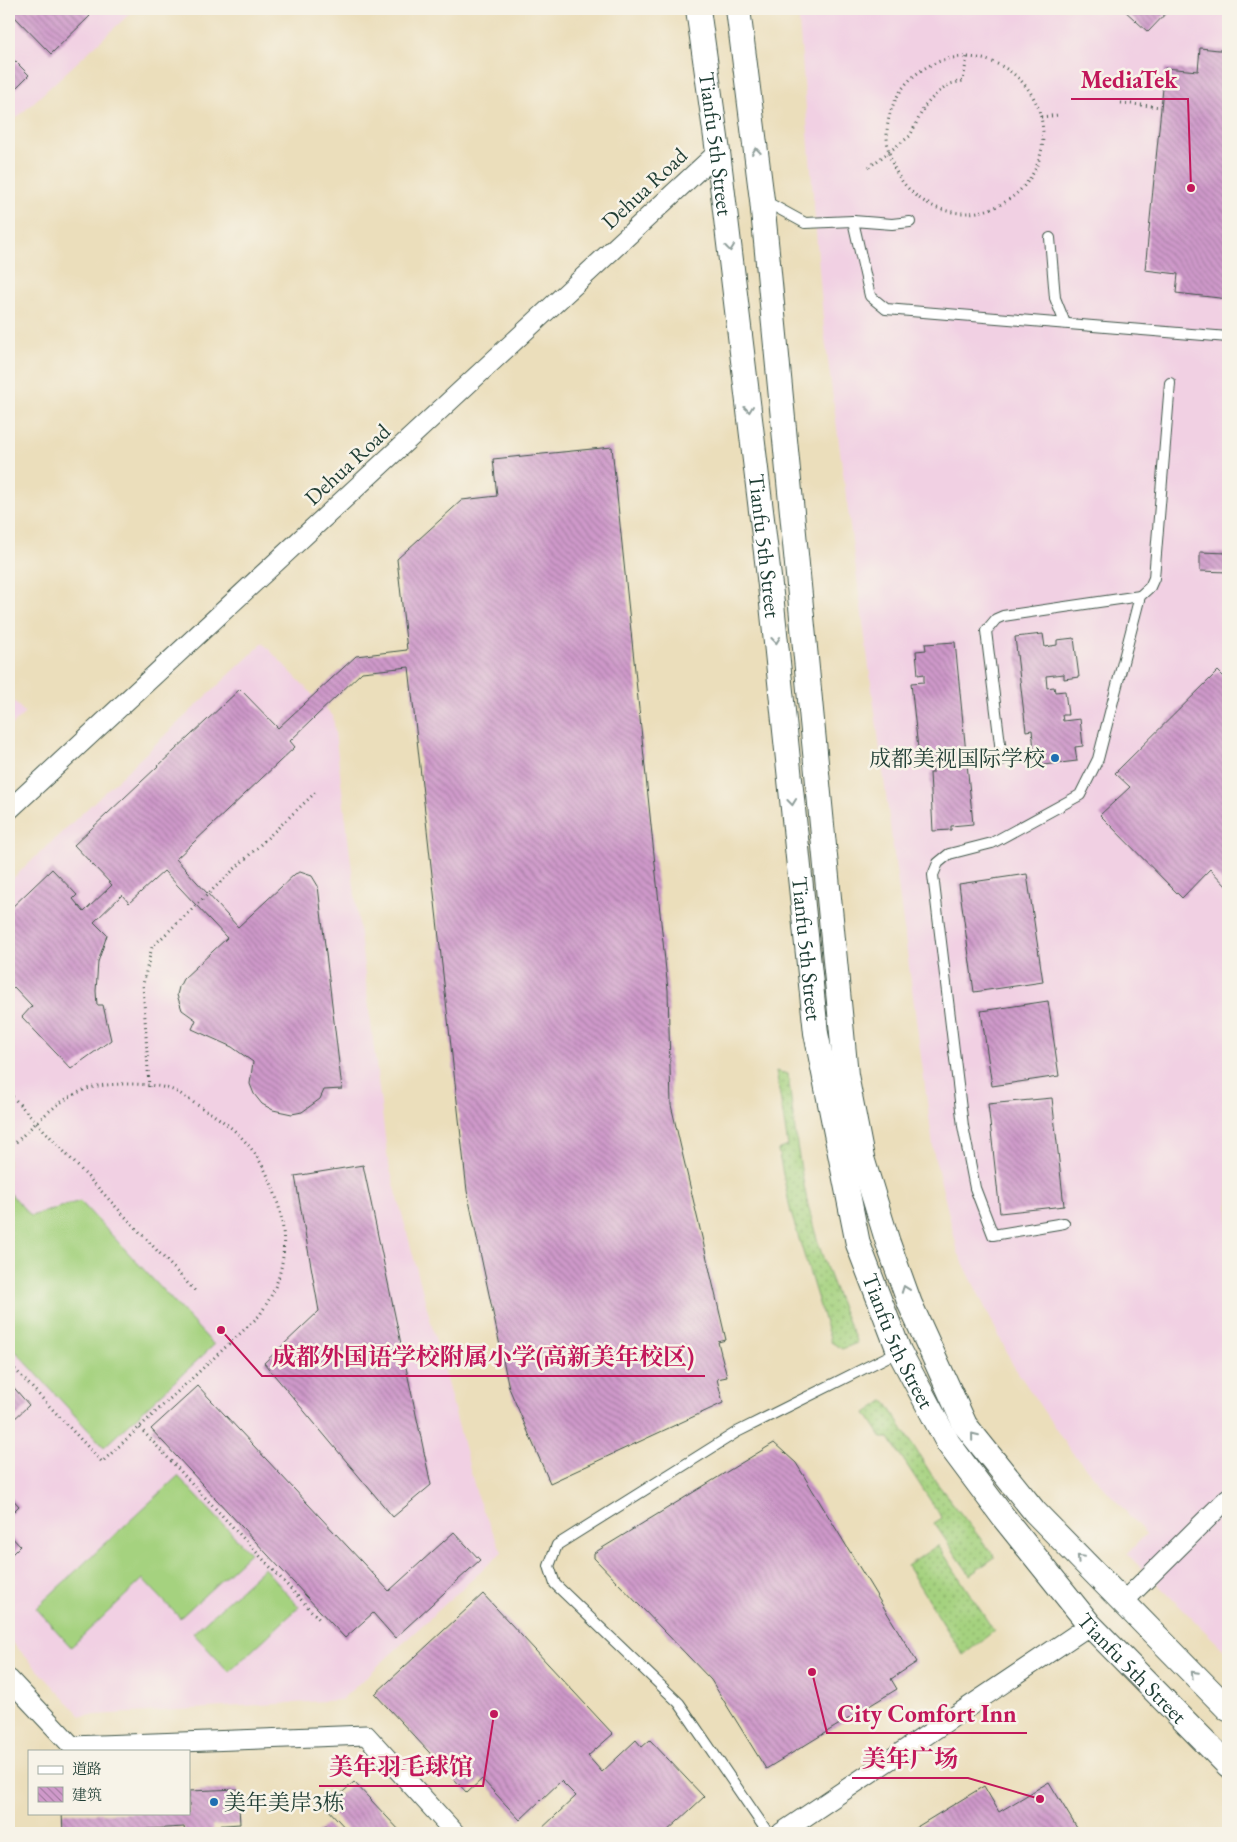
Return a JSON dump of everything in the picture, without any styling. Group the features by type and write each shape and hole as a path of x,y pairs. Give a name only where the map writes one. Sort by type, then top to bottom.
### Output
{"street":[{"name":"Tianfu 5th Street","path":"698,9 718,152 771,594 816,1033 858,1244 899,1351 948,1443 1004,1518 1090,1625 1228,1765"},
{"name":"Tianfu 5th Street","path":"738,9 762,200 846,1075 862,1158 910,1304 965,1425 1035,1512 1228,1709"},
{"name":"Dehua Road","path":"9,810 718,152"},
{"path":"1123,1602 1228,1498"},
{"path":"781,1833 1090,1625"},
{"path":"9,1679 72,1746 366,1734 456,1833"}],"lane":[{"path":"762,200 805,223 853,221 892,224 910,222"},
{"path":"853,221 870,296 886,309 1228,337"},
{"path":"1050,238 1055,298 1064,324"},
{"path":"1064,1222 993,1235 975,1188 963,1126 933,875 938,863 949,854 992,842 1080,795 1098,759 1140,596 1150,587 1154,578 1170,384"},
{"path":"1002,760 986,631 990,624 1003,616 1140,596"},
{"path":"768,1833 679,1703 555,1584 549,1566 556,1545 736,1432 899,1351"}],"path":[{"path":"869,167 910,136 924,107 936,94 950,84 963,81 968,58"},
{"path":"968,58 996,64 1011,72 1024,85 1034,100 1041,117 1043,136 1040,156 1032,174 1021,190 1005,202 988,210 968,214 948,212 930,205 913,194 900,180 889,152 887,125 891,107 900,91 911,78 926,67 942,60 968,58"},
{"path":"1121,103 1161,107"},
{"path":"1041,117 1059,115"},
{"path":"149,1086 143,984 152,947 317,791"},
{"path":"9,1149 61,1101 97,1086 130,1084 170,1089 212,1114 242,1138 263,1167 277,1200 283,1238 281,1270 272,1297 259,1316 102,1462 9,1363"},
{"path":"9,1093 196,1292"},
{"path":"140,1428 319,1619"}],"shaded area":[{"path":"9,9 135,9 9,125"},
{"name":"成都美视国际学校","path":"798,9 1228,9 1228,1654 1127,1554 1146,1534 1069,1449 1013,1365 958,1252 934,1154 824,331"},
{"path":"263,643 333,716 388,1161 478,1499 502,1552 341,1700 81,1716 9,1639 9,882"},
{"path":"9,696 25,713 9,728"}],"green space":[{"path":"776,1071 788,1074 795,1131 808,1207 822,1255 857,1343 842,1349 831,1342 791,1213 778,1150 788,1146"},
{"path":"9,1192 31,1216 80,1201 214,1345 104,1447 9,1344"},
{"path":"885,1400 936,1482 995,1557 970,1575 934,1523 942,1518 889,1438 882,1438 866,1413"},
{"path":"178,1476 250,1553 180,1618 143,1579 71,1647 36,1608"},
{"path":"938,1545 994,1631 963,1655 907,1566"},
{"path":"264,1568 299,1607 229,1672 193,1633"}],"building":[{"path":"9,9 82,9 90,16 51,54"},
{"path":"1123,9 1170,9 1148,32"},
{"path":"1200,48 1228,51 1228,299 1176,293 1178,274 1145,270 1165,68 1198,71"},
{"path":"9,55 29,75 9,95"},
{"path":"612,447 668,990 671,1105 726,1340 718,1342 727,1377 717,1379 723,1403 550,1483 509,1388 467,1191 409,667 362,672 290,741 295,747 176,859 238,927 295,874 300,872 312,876 318,886 342,1089 324,1090 320,1099 302,1112 292,1114 273,1110 262,1104 254,1094 250,1084 253,1062 232,1047 192,1029 196,1020 182,1010 177,995 179,987 183,979 227,938 164,871 129,903 122,895 94,922 107,935 98,962 96,991 97,1005 103,1005 111,1040 71,1069 22,1017 32,1006 14,987 9,992 9,910 52,869 77,895 73,899 84,912 112,885 74,845 240,689 278,728 356,656 407,650 397,559 462,500 497,496 493,459"},
{"path":"1200,552 1228,553 1228,572 1200,571"},
{"path":"1043,634 1045,647 1057,645 1057,640 1074,638 1079,677 1064,679 1064,674 1046,676 1047,688 1054,687 1055,692 1065,691 1068,715 1062,715 1063,721 1080,719 1083,746 1075,747 1077,761 1043,765 1042,757 1035,758 1032,730 1026,731 1015,637"},
{"path":"955,642 973,824 951,826 951,830 933,831 930,773 933,773 932,757 919,758 911,683 924,682 924,674 918,675 916,651 926,650 925,644"},
{"path":"1218,671 1228,681 1228,888 1210,869 1182,898 1100,815 1130,787 1115,773"},
{"path":"1027,874 1043,982 974,992 959,884"},
{"path":"1048,1001 1059,1076 992,1086 981,1011"},
{"path":"1052,1098 1064,1206 1000,1213 988,1104"},
{"path":"363,1165 431,1485 393,1517 264,1363 319,1311 295,1176"},
{"path":"9,1382 29,1405 9,1424"},
{"path":"198,1386 389,1591 454,1532 480,1560 395,1638 373,1613 345,1638 151,1429"},
{"path":"774,1443 796,1463 917,1662 891,1679 897,1689 766,1769 711,1680 594,1558 594,1553"},
{"path":"9,1495 19,1506 9,1516"},
{"path":"9,1534 20,1546 9,1557"},
{"path":"483,1594 613,1734 588,1756 602,1772 636,1740 642,1747 650,1740 704,1797 665,1833 537,1833 576,1796 561,1781 520,1820 482,1779 467,1793 375,1694"},
{"path":"354,1782 402,1833 346,1833 348,1831 326,1807"},
{"path":"1049,1782 1080,1833 907,1833 984,1786 999,1812"},
{"name":"美年美岸3栋","path":"238,1789 240,1824 212,1826 213,1833 185,1833 184,1827 116,1831 117,1833 63,1833 62,1814 190,1814 190,1791"},
{"path":"326,1825 334,1833 317,1833"}],"place":[{"name":"MediaTek","path":"1191,188"},
{"name":"成都美视国际学校","path":"1055,758"},
{"name":"成都外国语学校附属小学(高新美年校区)","path":"221,1330"},
{"name":"City Comfort Inn","path":"812,1672"},
{"name":"美年羽毛球馆","path":"494,1714"},
{"name":"美年广场","path":"1040,1799"},
{"name":"美年美岸3栋","path":"214,1802"}]}
